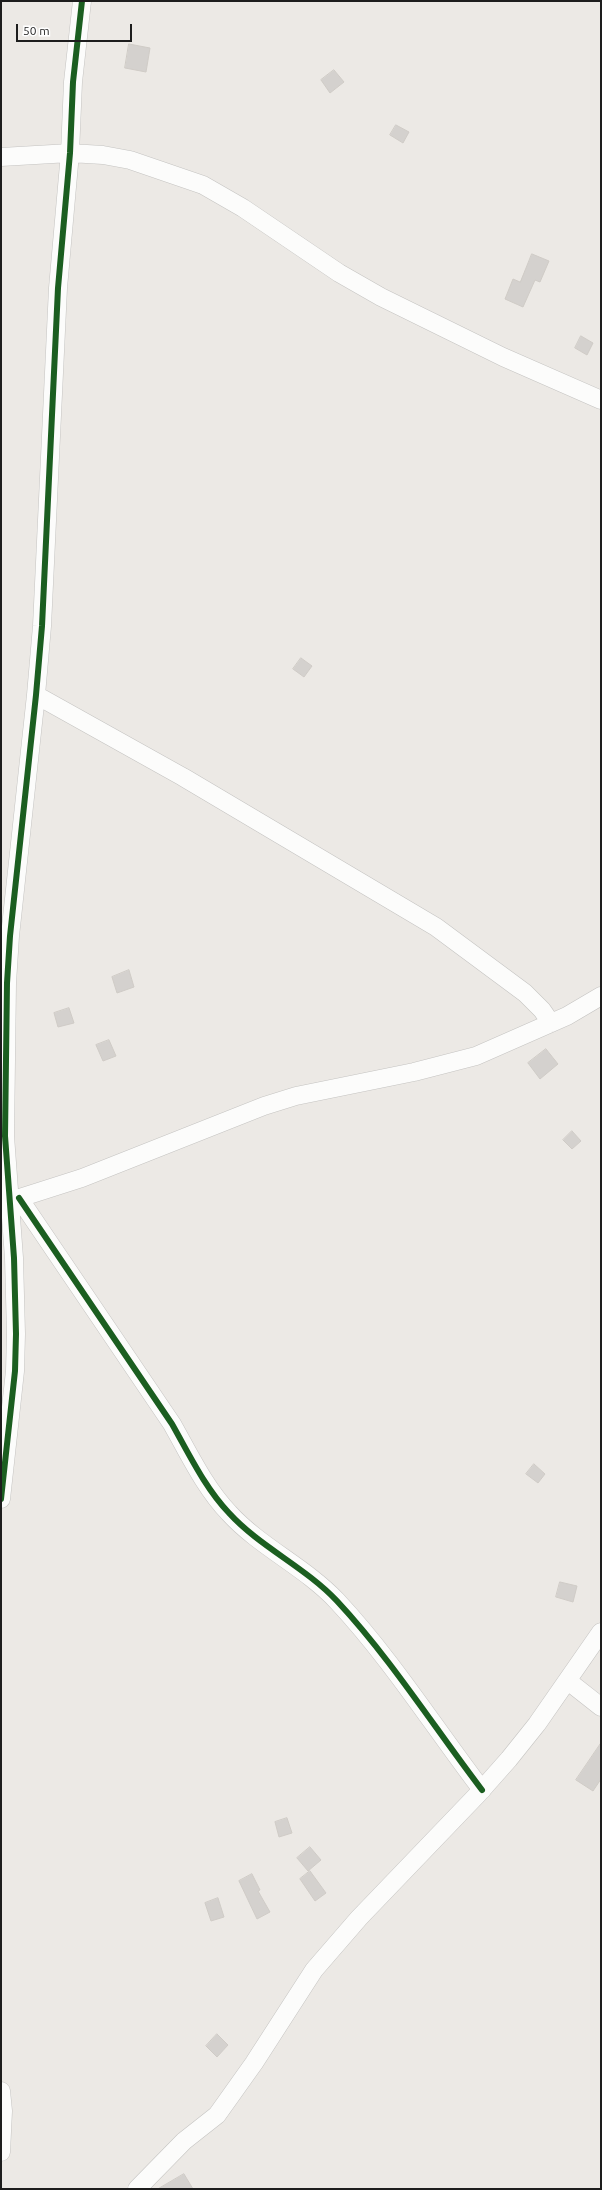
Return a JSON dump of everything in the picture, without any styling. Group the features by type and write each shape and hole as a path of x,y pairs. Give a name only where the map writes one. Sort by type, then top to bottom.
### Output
{"street":[{"path":"1,1499 15,1371 16,1334 14,1200 4,1096 7,975 14,890 36,695 46,559 57,296 70,154 73,82 82,1"},
{"path":"1,157 70,154 103,155 130,160 203,185 243,208 339,273 381,297 489,350 573,389 601,400"},
{"path":"36,695 183,777 436,927 525,993 542,1010 551,1023"},
{"path":"14,1200 82,1178 264,1106 296,1096 414,1072 476,1056 551,1023 601,996"},
{"path":"14,1200 172,1424 193,1461 228,1513 247,1530 320,1585 350,1614 382,1654 482,1790"},
{"path":"137,2189 184,2141 216,2115 254,2063 318,1964 359,1918 482,1790 538,1724 601,1632"},
{"path":"568,1681 601,1707"},
{"path":"1,2091 3,2111 1,2152"}],"building":[{"path":"129,44 150,48 146,72 125,68"},
{"path":"334,70 344,82 330,93 321,80"},
{"path":"396,125 409,132 403,143 390,135"},
{"path":"532,254 549,261 540,282 535,280 523,307 505,299 513,279 520,282"},
{"path":"581,336 593,343 587,355 575,348"},
{"path":"301,658 312,666 304,677 293,669"},
{"path":"129,970 134,987 117,993 112,977"},
{"path":"69,1008 74,1023 58,1027 54,1013"},
{"path":"109,1040 116,1056 103,1061 96,1045"},
{"path":"546,1049 558,1064 540,1079 528,1063"},
{"path":"572,1131 581,1141 572,1149 563,1140"},
{"path":"534,1464 545,1474 538,1483 526,1474"},
{"path":"560,1582 577,1586 573,1602 556,1597"},
{"path":"601,1743 601,1779 593,1791 576,1780"},
{"path":"287,1818 292,1833 279,1837 275,1822"},
{"path":"310,1847 321,1860 308,1871 297,1858"},
{"path":"310,1871 326,1893 315,1901 300,1879"},
{"path":"252,1874 260,1890 258,1891 270,1912 257,1919 239,1881"},
{"path":"218,1898 224,1917 211,1921 205,1903"},
{"path":"217,2034 228,2045 217,2057 206,2046"},
{"path":"184,2174 193,2189 158,2189"}],"cycle path":[{"path":"1,1499 15,1371 16,1334 14,1258 5,1136 7,983 10,936 42,626 58,288 70,153 73,82 82,1"},
{"path":"19,1198 172,1424 212,1493 241,1525 311,1578 337,1601 376,1646 482,1790"}]}
